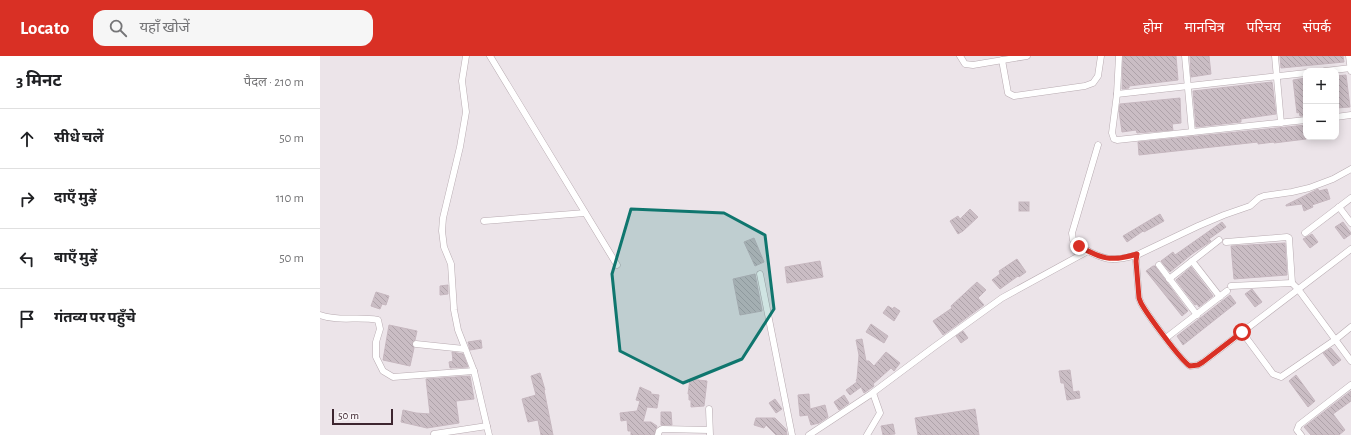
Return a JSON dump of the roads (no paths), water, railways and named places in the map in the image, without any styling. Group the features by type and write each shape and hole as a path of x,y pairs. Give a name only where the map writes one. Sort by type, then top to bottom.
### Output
{"street":[{"path":"466,56 462,81 466,112 460,147 443,218 442,231 444,247 451,264 454,310 458,330 464,349 474,371 489,435"},
{"path":"490,56 616,266"},
{"path":"960,56 964,64 968,65 1027,56"},
{"path":"1006,58 1008,92 1014,96 1093,84 1098,76 1101,56"},
{"path":"1119,56 1117,94 1112,133 1114,139 1117,140 1303,120"},
{"path":"1185,56 1192,132"},
{"path":"1275,56 1281,123"},
{"path":"1349,56 1351,72"},
{"path":"1339,69 1351,68"},
{"path":"1117,94 1303,73"},
{"path":"1339,117 1351,115"},
{"path":"1098,145 1072,233 1075,243 1104,258 1117,259 1137,254 1224,214 1250,206 1259,198 1264,196 1309,188 1332,180 1351,169"},
{"path":"1305,233 1351,198"},
{"path":"1339,207 1351,223"},
{"path":"484,221 585,213"},
{"path":"1170,279 1192,261 1222,241 1287,237 1289,238 1292,283 1351,361"},
{"path":"1137,254 1141,303 1185,362 1190,366 1193,366 1203,362 1351,249"},
{"path":"809,435 873,393 1002,298 1091,252"},
{"path":"1192,261 1220,297"},
{"path":"1159,265 1196,315"},
{"path":"760,274 792,435"},
{"path":"1166,338 1229,289 1292,283"},
{"path":"320,315 339,319 378,320 380,329 376,342 376,357 383,371 393,377 474,371"},
{"path":"1242,332 1273,374 1281,377 1335,340 1351,327"},
{"path":"416,344 464,349"},
{"path":"1301,435 1297,430 1299,425 1351,385"},
{"path":"867,435 880,413 873,393"},
{"path":"658,435 659,431 662,429 709,432 709,409"},
{"path":"434,434 487,426"}]}
